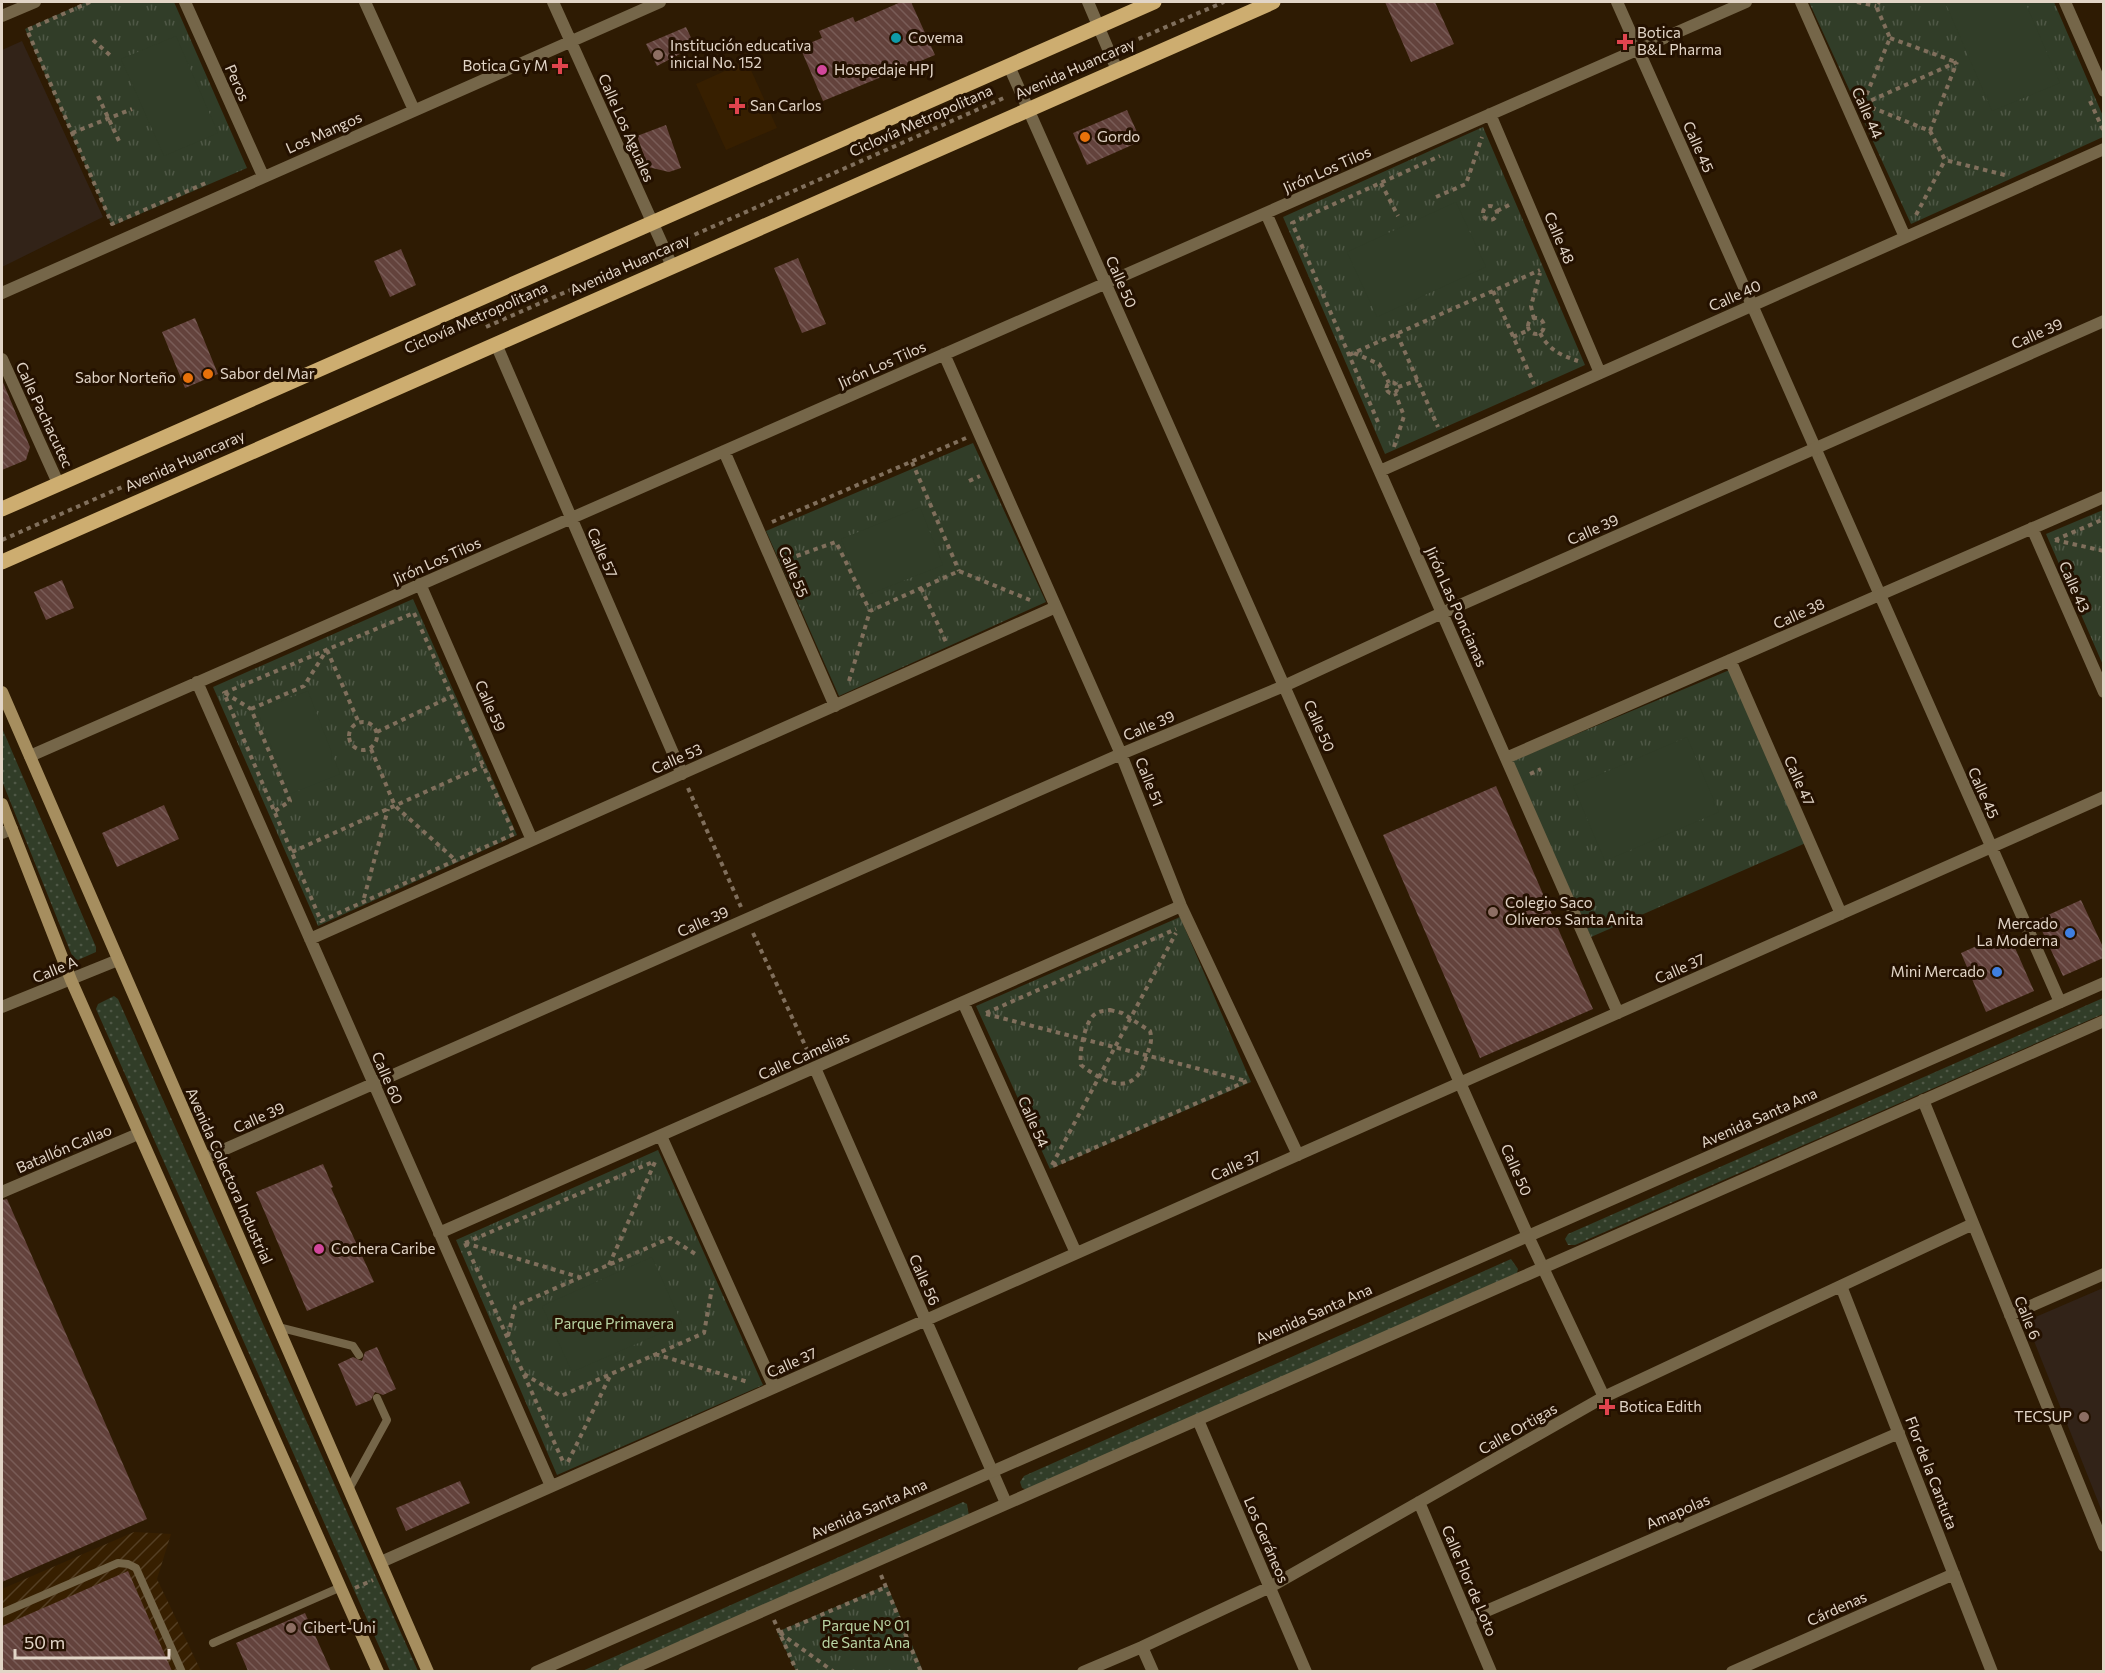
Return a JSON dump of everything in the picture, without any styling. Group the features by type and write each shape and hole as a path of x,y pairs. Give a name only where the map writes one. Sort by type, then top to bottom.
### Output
{"main road":[{"name":"Avenida Huancaray","path":"2,508 1154,2"},
{"name":"Avenida Huancaray","path":"2,562 1273,2"},
{"name":"Avenida Colectora Industrial","path":"2,692 428,1671"},
{"path":"2,804 7,831 71,980 378,1671"}],"street":[{"path":"2,16 35,2"},
{"name":"Peros","path":"185,2 263,176"},
{"path":"365,2 414,110"},
{"name":"Calle Los Aguales","path":"553,2 672,266"},
{"name":"Los Mangos","path":"2,293 660,2"},
{"path":"1088,2 1117,70"},
{"name":"Calle 45","path":"1617,2 2060,1002"},
{"name":"Jirón Los Tilos","path":"30,756 1746,2"},
{"name":"Calle 44","path":"1801,2 1905,237"},
{"path":"2065,2 2103,91"},
{"name":"Calle 50","path":"1009,66 1528,1236 1604,1397"},
{"name":"Calle 48","path":"1490,114 1600,373"},
{"name":"Calle 40","path":"1380,471 2103,149"},
{"name":"Jirón Las Poncianas","path":"1266,213 1618,1013"},
{"name":"Calle 39","path":"205,1158 1121,754 1284,686 1442,613 2103,321"},
{"name":"Calle 57","path":"496,344 682,774"},
{"name":"Calle 51","path":"945,354 1121,754 1181,906 1298,1155"},
{"name":"Calle Pachacutec","path":"2,358 58,483"},
{"name":"Calle 55","path":"724,451 835,706"},
{"name":"Calle 38","path":"1506,758 2103,497"},
{"name":"Calle 43","path":"2032,528 2103,692"},
{"name":"Calle 59","path":"420,584 532,840"},
{"name":"Calle 53","path":"310,939 1056,607"},
{"name":"Calle 47","path":"1730,660 1841,914"},
{"name":"Calle 60","path":"197,682 551,1486"},
{"name":"Calle 37","path":"381,1562 2103,797"},
{"name":"Calle Camelias","path":"439,1233 1181,906"},
{"name":"Calle A","path":"2,1007 118,960"},
{"name":"Avenida Santa Ana","path":"536,1671 2103,983"},
{"name":"Calle 54","path":"963,1002 1076,1253"},
{"path":"624,1671 2103,1021"},
{"name":"Calle 56","path":"815,1068 1006,1503"},
{"name":"Calle 6","path":"1923,1100 2103,1546"},
{"name":"Batallón Callao","path":"2,1192 138,1134"},
{"path":"660,1136 774,1387"},
{"name":"Calle Ortigas","path":"1083,1671 1142,1647 1270,1587 1604,1397 1973,1224"},
{"path":"2010,1315 2103,1274"},
{"name":"Flor de la Cantuta","path":"1841,1286 1992,1671"},
{"name":"Los Geráneos","path":"1198,1420 1306,1671"},
{"name":"Amapolas","path":"1470,1618 1899,1433"},
{"name":"Calle Flor de Loto","path":"1419,1502 1491,1671"},
{"name":"Cárdenas","path":"1732,1671 1954,1574"},
{"path":"1142,1647 1153,1671"}],"lane":[{"path":"278,1327 353,1346 359,1355"},
{"path":"349,1489 387,1420 377,1398"},
{"path":"2,1613 118,1563 128,1564 136,1568 182,1671"},
{"path":"213,1643 343,1590"}],"path":[{"path":"90,2 27,30 112,224 210,181"},
{"name":"Ciclovía Metropolitana","path":"480,330 959,116 1020,92 1224,2"},
{"path":"1857,2 1878,4 1890,38 1863,104"},
{"path":"1890,38 1957,62"},
{"path":"93,40 113,58"},
{"path":"1863,104 1957,62"},
{"path":"1930,131 1957,62"},
{"path":"98,96 119,141"},
{"path":"1863,104 1930,131 1945,159 2008,176"},
{"path":"72,133 132,109"},
{"path":"1436,197 1466,184 1482,137 1472,142"},
{"path":"1381,428 1352,354 1292,223 1442,156"},
{"path":"1915,218 1945,159"},
{"path":"1381,183 1398,216"},
{"path":"1497,211 1511,204"},
{"path":"1352,354 1541,270 1531,306 1534,319"},
{"path":"1493,291 1534,384"},
{"path":"1529,330 1528,326 1534,319 1540,319 1544,323 1544,329 1540,333"},
{"path":"1513,338 1529,330 1540,333 1547,346 1558,354 1581,362"},
{"path":"1397,334 1438,427"},
{"path":"1352,354 1379,364 1389,383 1388,392 1395,393"},
{"path":"1394,447 1404,416 1395,393 1398,387 1418,380"},
{"path":"1389,383 1393,382 1398,387"},
{"path":"758,529 979,432"},
{"path":"964,438 968,448"},
{"path":"2,540 216,446"},
{"path":"912,461 959,571 1037,603"},
{"path":"976,466 985,487"},
{"path":"969,481 980,476"},
{"path":"2103,519 2055,540 2103,551"},
{"path":"772,522 776,531"},
{"path":"788,559 836,542 870,611 846,690 842,679"},
{"path":"784,550 793,570"},
{"path":"870,611 959,571"},
{"path":"921,588 947,644"},
{"path":"1032,593 1037,603"},
{"path":"1027,608 1037,603"},
{"path":"414,613 514,834 321,921 225,693 414,613"},
{"path":"937,649 957,640"},
{"path":"251,709 304,686 327,650"},
{"path":"327,650 359,723"},
{"path":"225,693 251,709 290,801 275,811"},
{"path":"377,732 452,696"},
{"path":"359,723 370,724 377,732 378,738 370,749 357,749 349,739 349,732 359,723"},
{"path":"370,749 395,806 456,861"},
{"path":"292,852 483,766"},
{"path":"682,774 815,1068"},
{"path":"363,903 388,809"},
{"path":"1051,1167 1101,1076 1116,1048 1131,1019 1180,927 985,1014 1084,1040 1116,1048 1147,1056 1247,1081"},
{"path":"1110,1010 1150,1031 1152,1039 1139,1078 1131,1083 1120,1085 1081,1065 1079,1058 1084,1040 1092,1017 1100,1011 1110,1010"},
{"path":"1039,1172 1261,1075"},
{"path":"465,1243 655,1161 609,1265"},
{"path":"507,1338 515,1306 670,1238 697,1255"},
{"path":"465,1243 579,1278"},
{"path":"465,1243 565,1468 611,1374"},
{"path":"523,1374 561,1396 704,1333 712,1288"},
{"path":"655,1354 755,1384"},
{"path":"343,1590 386,1575"},
{"path":"779,1633 886,1587 921,1671"},
{"path":"779,1633 798,1671"},
{"path":"779,1633 834,1671"}],"shaded area":[{"path":"22,41 103,217 2,267 2,50"},
{"name":"San Carlos","path":"747,61 777,128 726,150 696,84"},
{"name":"TECSUP","path":"2103,1288 2103,1514 2026,1321"},
{"path":"134,1532 171,1534 157,1579 201,1671 2,1671 2,1589"}],"green space":[{"path":"86,2 174,2 247,168 112,226 25,29"},
{"path":"1809,2 2054,2 2103,116 2103,137 1911,224"},
{"path":"1945,2 2025,2 2060,83 1992,111"},
{"path":"176,36 218,133 164,156 121,59"},
{"path":"1483,127 1585,365 1385,454 1283,217"},
{"path":"1456,202 1486,267 1377,317 1347,252"},
{"path":"973,443 1046,602 839,696 766,531"},
{"path":"920,507 943,565 865,596 841,539"},
{"path":"2103,510 2103,665 2046,534"},
{"path":"413,599 517,835 318,926 213,687"},
{"path":"1732,669 1808,842 1591,937 1512,761"},
{"path":"308,691 340,774 290,794 257,710"},
{"path":"2,728 96,947 96,952 78,960 73,958 2,781"},
{"path":"1687,737 1719,812 1605,861 1573,786"},
{"path":"1180,917 1251,1082 1050,1169 976,1006"},
{"path":"114,996 118,999 418,1671 390,1671 96,1009 98,1004"},
{"path":"2103,998 2103,1014 1575,1245 1568,1245 1565,1239 1568,1234"},
{"name":"Parque Primavera","path":"658,1150 763,1385 557,1475 456,1240"},
{"path":"652,1257 682,1324 572,1372 542,1306"},
{"path":"1511,1259 1518,1269 1517,1273 1027,1490 1022,1488 1020,1482 1024,1476"},
{"path":"963,1502 967,1504 969,1516 615,1671 580,1672"},
{"name":"Parque N° 01 de Santa Ana","path":"887,1585 923,1671 796,1671 777,1632"}],"building":[{"path":"901,2 911,2 935,55 823,101 800,47 822,38 819,31 853,17 855,22"},
{"path":"1385,2 1435,2 1454,44 1411,62"},
{"path":"686,27 695,46 657,66 646,44"},
{"path":"1127,110 1141,141 1087,165 1073,133"},
{"path":"666,125 681,168 669,172 648,167 637,136"},
{"path":"401,249 416,285 390,297 374,261"},
{"path":"798,258 826,324 802,333 774,268"},
{"path":"195,318 218,374 185,388 162,332"},
{"path":"2,380 30,447 26,460 2,470"},
{"path":"62,580 74,608 46,620 34,592"},
{"path":"1496,786 1593,1009 1480,1058 1383,835"},
{"path":"164,805 179,839 117,867 102,833"},
{"name":"Mercado La Moderna","path":"2081,900 2103,947 2103,958 2063,976 2037,920"},
{"name":"Mini Mercado","path":"2008,932 2034,991 1986,1012 1961,953"},
{"path":"323,1164 333,1187 331,1188 374,1282 307,1311 256,1192"},
{"path":"7,1199 147,1519 2,1582 2,1200"},
{"path":"377,1347 396,1389 383,1395 375,1392 371,1400 356,1406 338,1364 353,1357 362,1361 365,1352"},
{"path":"460,1481 470,1503 406,1531 396,1508"},
{"path":"128,1571 172,1671 2,1671 2,1626"},
{"name":"Cibert-Uni","path":"305,1613 331,1671 248,1671 236,1643"}],"place":[{"name":"Covema","path":"896,38"},
{"name":"Botica B&L Pharma","path":"1625,42"},
{"name":"Institución educativa inicial No. 152","path":"658,55"},
{"name":"Botica G y M","path":"560,66"},
{"name":"Hospedaje HPJ","path":"822,70"},
{"name":"San Carlos","path":"737,106"},
{"name":"Gordo","path":"1085,137"},
{"name":"Sabor del Mar","path":"208,374"},
{"name":"Sabor Norteño","path":"188,378"},
{"name":"Colegio Saco Oliveros Santa Anita","path":"1493,912"},
{"name":"Mercado La Moderna","path":"2070,933"},
{"name":"Mini Mercado","path":"1997,972"},
{"name":"Cochera Caribe","path":"319,1249"},
{"name":"Botica Edith","path":"1607,1407"},
{"name":"TECSUP","path":"2084,1417"},
{"name":"Cibert-Uni","path":"291,1628"}]}
